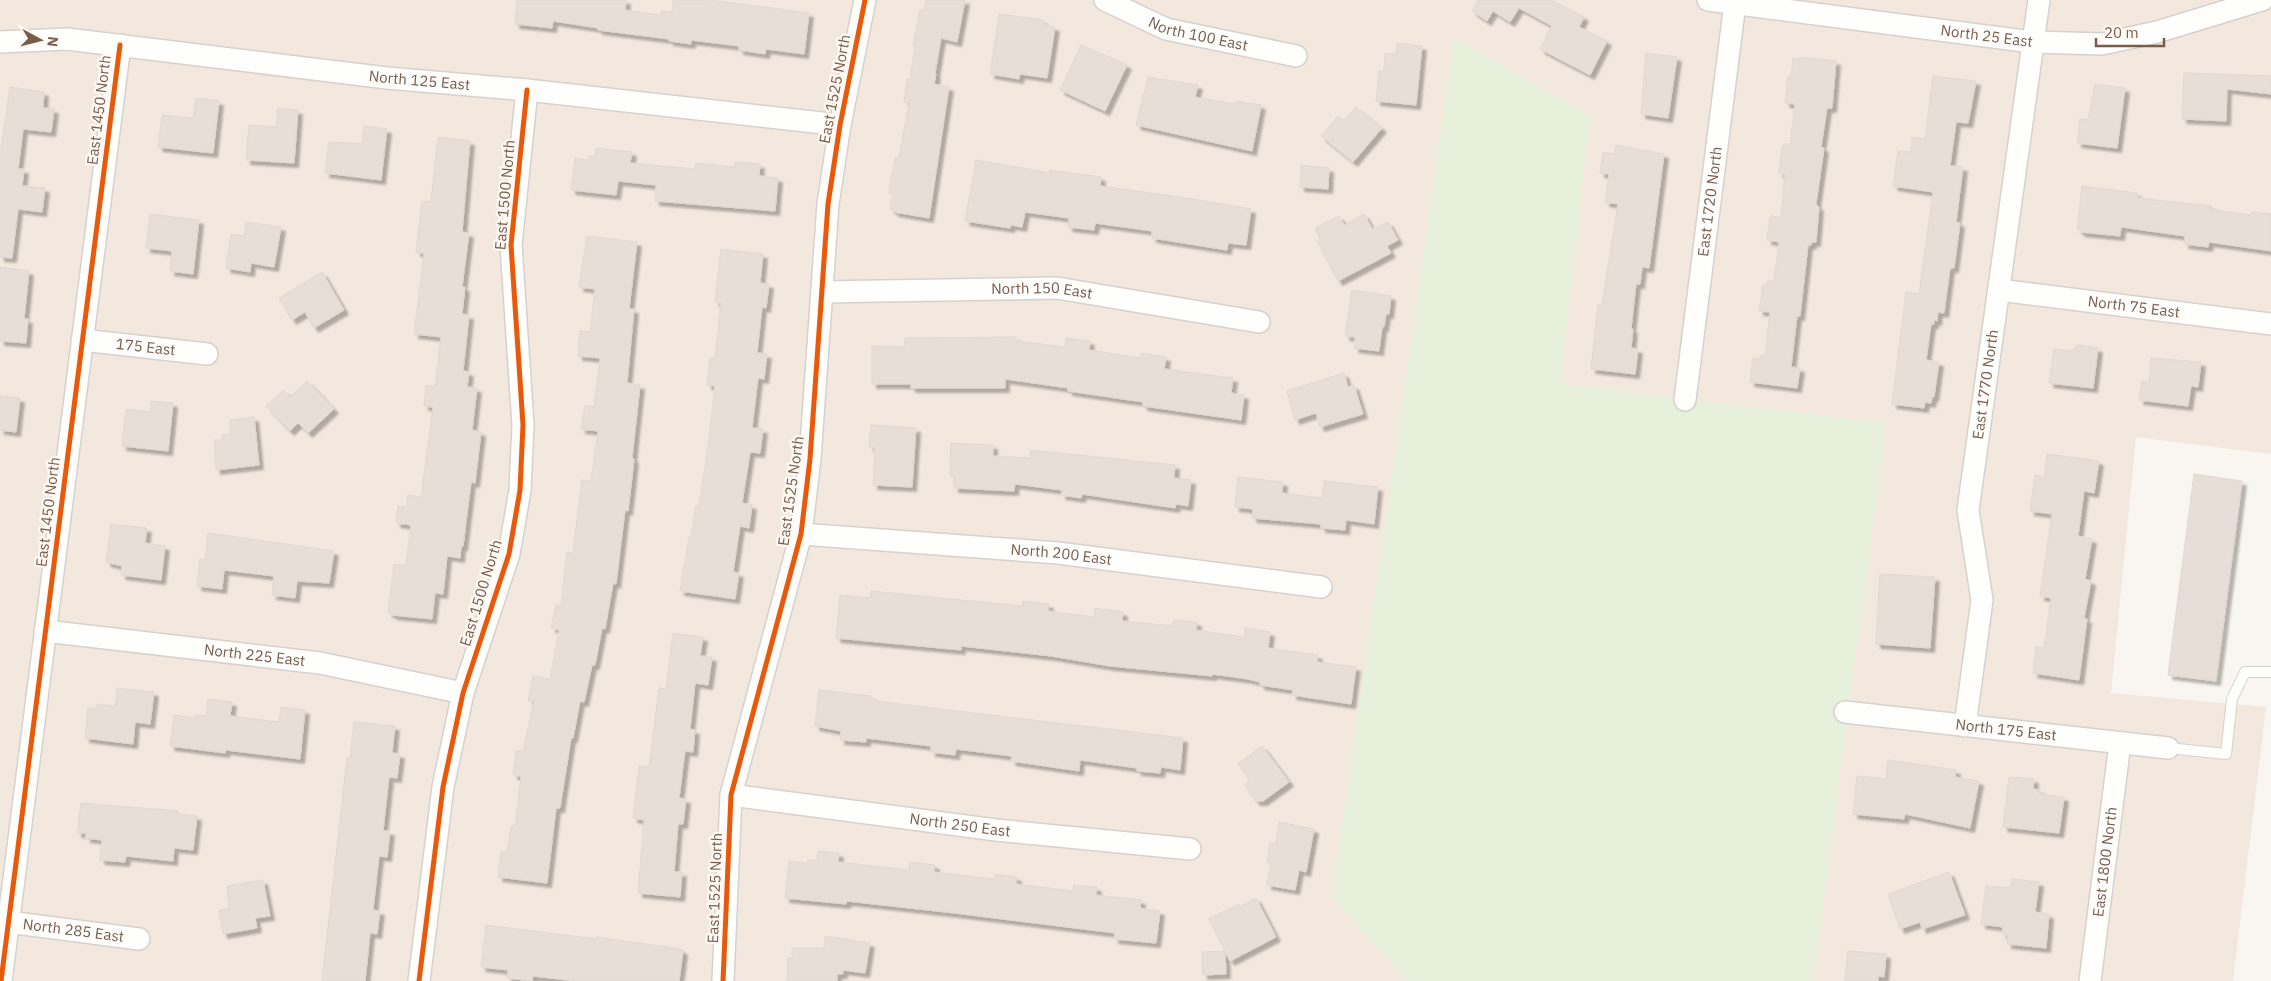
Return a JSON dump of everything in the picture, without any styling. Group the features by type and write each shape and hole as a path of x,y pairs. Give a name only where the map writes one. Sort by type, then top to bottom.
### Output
{"street":[{"name":"East 1525 North","path":"723,981 731,795 801,534 810,459 828,204 840,125 865,0"},
{"name":"North 100 East","path":"1105,0 1166,29 1296,56"},
{"name":"North 25 East","path":"1708,0 2032,42 2102,44 2157,32 2262,0"},
{"name":"East 1770 North","path":"1965,726 1982,600 1968,510 2039,0"},
{"name":"East 1720 North","path":"1685,400 1735,3"},
{"name":"North 125 East","path":"0,42 67,39 387,78 528,90 840,125"},
{"name":"East 1450 North","path":"1,981 120,45"},
{"name":"East 1500 North","path":"419,981 443,787 463,693 509,554 520,490 523,425 511,245 528,90"},
{"name":"North 150 East","path":"822,292 1057,288 1259,322"},
{"name":"North 75 East","path":"1999,290 2271,324"},
{"name":"175 East","path":"82,340 207,354"},
{"name":"North 200 East","path":"801,534 1058,553 1321,587"},
{"name":"North 225 East","path":"45,631 320,663 463,693"},
{"name":"North 175 East","path":"1845,712 2168,748"},
{"name":"East 1800 North","path":"2090,981 2120,743"},
{"name":"North 250 East","path":"731,795 996,830 1190,849"},
{"name":"North 285 East","path":"8,922 138,939"}],"lane":[{"path":"2168,748 2226,754 2232,699 2245,672 2271,672"}],"shaded area":[{"path":"0,0 2271,0 2271,454 2136,437 2111,693 2266,707 2233,981 0,981"}],"green space":[{"path":"1454,38 1590,116 1560,384 1886,423 1813,981 1408,981 1332,898"}],"building":[{"path":"517,0 626,0 625,10 661,15 662,11 672,12 673,0 710,0 809,13 804,54 766,49 765,54 739,50 739,46 691,40 691,44 553,21 552,28 515,24"},
{"path":"926,0 965,0 957,42 941,38 935,73 934,84 949,87 929,218 894,212 894,210 890,209 893,194 889,193 895,157 899,158 909,103 904,102 907,79 910,80 915,46 913,45 920,10 924,10"},
{"path":"1476,0 1551,0 1584,17 1579,27 1607,41 1590,75 1540,49 1552,26 1519,8 1510,22 1493,11 1487,21 1472,11 1478,2"},
{"path":"999,14 1043,20 1043,24 1055,27 1047,78 1020,74 1019,79 990,74"},
{"path":"1397,43 1422,46 1416,105 1376,101 1379,71 1384,71 1385,53 1396,54"},
{"path":"1081,45 1127,65 1105,111 1060,90"},
{"path":"1646,53 1677,57 1668,118 1641,114"},
{"path":"1801,57 1836,61 1832,108 1827,108 1821,147 1824,148 1816,204 1819,207 1816,242 1808,245 1800,316 1797,316 1791,367 1800,368 1797,388 1750,382 1753,358 1759,359 1760,355 1765,356 1770,312 1759,311 1763,285 1767,285 1768,280 1774,281 1779,242 1767,240 1770,216 1781,217 1785,174 1779,173 1782,147 1784,144 1790,144 1795,104 1785,103 1788,76 1791,76 1793,58 1801,59"},
{"path":"2184,74 2271,76 2271,94 2227,89 2226,121 2182,119"},
{"path":"1933,76 1976,81 1968,123 1956,122 1950,166 1963,167 1956,222 1960,223 1954,268 1950,268 1944,313 1938,312 1937,321 1934,320 1934,324 1931,324 1926,360 1939,362 1934,397 1932,397 1931,403 1925,402 1924,408 1892,404 1906,292 1919,294 1933,192 1893,186 1898,151 1911,152 1912,137 1925,139"},
{"path":"1148,77 1198,85 1195,97 1235,104 1236,101 1261,105 1252,151 1136,125"},
{"path":"2095,84 2125,88 2117,148 2077,143 2080,119 2088,120"},
{"path":"10,87 44,92 43,108 54,109 51,132 23,129 18,169 24,169 22,186 45,188 42,212 18,209 12,258 0,257 0,155"},
{"path":"196,98 219,101 213,153 158,147 162,115 193,118"},
{"path":"1356,107 1382,128 1353,162 1321,136 1338,116 1344,121"},
{"path":"278,108 298,110 294,163 246,160 249,125 276,127"},
{"path":"364,126 387,129 381,180 325,173 329,142 362,144"},
{"path":"438,137 470,141 462,232 469,233 462,287 465,287 462,314 469,315 463,371 469,372 467,387 477,388 472,430 481,432 475,483 471,482 460,558 447,556 443,594 435,593 432,619 388,613 394,564 406,565 411,525 396,523 398,506 407,507 408,495 421,497 433,407 424,406 426,385 435,386 441,337 414,334 424,253 416,252 422,202 431,201"},
{"path":"1616,145 1664,154 1649,268 1642,267 1640,284 1636,284 1631,329 1633,329 1631,348 1638,349 1635,374 1591,369 1598,305 1602,305 1618,204 1605,202 1609,174 1600,173 1603,152 1615,154"},
{"path":"596,148 632,152 630,163 695,169 696,163 735,167 735,162 760,164 759,176 778,178 775,211 655,201 656,185 618,181 616,195 571,190 575,158 588,160 589,156 595,157"},
{"path":"976,160 1050,173 1050,170 1101,177 1100,186 1251,209 1246,245 1228,243 1227,250 1152,238 1152,231 1095,223 1094,230 1068,227 1069,218 1025,212 1022,227 1011,225 1010,228 965,221"},
{"path":"1301,165 1329,168 1328,189 1300,187"},
{"path":"2082,186 2137,193 2137,198 2212,206 2212,210 2251,215 2252,212 2271,214 2271,251 2209,242 2208,247 2184,244 2185,236 2121,227 2120,236 2080,232 2077,229"},
{"path":"150,214 199,220 193,274 170,271 172,251 146,248"},
{"path":"1364,214 1372,229 1388,222 1398,240 1387,246 1391,253 1338,281 1317,241 1320,239 1315,228 1339,216 1344,225"},
{"path":"246,222 281,227 274,267 251,263 250,272 226,268 231,234 244,236"},
{"path":"587,236 637,242 629,309 634,309 627,383 640,385 628,511 625,510 616,584 613,583 605,629 602,628 595,665 592,665 584,702 580,701 573,738 571,738 560,808 556,808 547,883 498,877 501,852 507,852 511,826 515,826 521,776 513,775 516,751 523,751 534,701 528,700 533,676 550,679 559,630 551,628 556,605 561,606 567,552 573,553 582,480 591,481 598,431 581,429 585,405 594,407 600,358 578,356 580,331 590,332 595,289 579,287"},
{"path":"721,249 763,254 760,283 769,284 766,308 762,307 757,353 767,354 764,379 758,378 752,428 763,429 760,453 750,452 742,503 752,505 749,528 740,526 733,572 739,573 735,599 680,591 689,537 691,538 696,506 699,506 708,447 715,386 707,385 710,358 715,358 721,303 715,302"},
{"path":"0,267 29,271 24,319 28,319 26,343 0,341"},
{"path":"322,272 344,310 314,328 305,312 292,320 279,298"},
{"path":"1352,290 1391,296 1389,314 1386,314 1384,327 1382,327 1379,351 1354,348 1355,337 1345,336"},
{"path":"1016,337 1016,341 1065,347 1066,338 1090,341 1089,350 1141,358 1141,353 1166,357 1164,369 1233,378 1231,393 1244,395 1241,420 1143,406 1143,402 1005,379 1005,388 911,388 911,384 872,384 872,346 904,347 905,338"},
{"path":"2077,345 2098,348 2093,388 2049,383 2054,349 2073,351"},
{"path":"2151,358 2201,362 2198,387 2191,386 2188,406 2139,400 2142,381 2149,382"},
{"path":"1344,373 1348,387 1354,385 1363,414 1320,427 1316,413 1295,420 1287,391"},
{"path":"307,381 334,409 308,433 298,423 290,431 266,406 283,390 290,397"},
{"path":"0,396 20,398 16,432 0,430"},
{"path":"151,401 173,403 168,451 122,446 126,409 150,412"},
{"path":"254,417 259,465 216,470 214,440 222,440 222,435 231,434 230,420"},
{"path":"871,425 916,428 912,487 873,485 875,448 869,447"},
{"path":"951,443 993,445 993,456 1030,458 1030,450 1175,465 1174,478 1191,480 1188,506 1176,504 1175,508 1082,494 1081,498 1061,495 1062,490 1015,484 1014,491 954,488 954,476 950,476"},
{"path":"2047,454 2099,461 2094,493 2084,491 2078,536 2092,539 2085,579 2091,581 2084,618 2087,619 2079,680 2033,673 2036,647 2044,648 2051,598 2040,596 2052,514 2030,511 2035,475 2044,477"},
{"path":"2194,474 2242,481 2216,681 2168,675"},
{"path":"1238,477 1283,482 1282,493 1322,498 1324,481 1378,487 1374,524 1346,520 1345,530 1321,528 1321,524 1252,518 1253,509 1235,507"},
{"path":"111,524 147,528 145,543 165,546 161,580 121,575 122,566 106,562"},
{"path":"208,533 334,551 329,583 297,581 295,598 272,595 274,576 224,570 222,589 197,586 200,559 205,560"},
{"path":"1880,574 1935,577 1930,648 1876,644"},
{"path":"871,591 1022,606 1023,601 1049,604 1048,611 1094,617 1095,608 1123,612 1122,621 1173,626 1174,620 1197,622 1196,630 1244,637 1245,628 1270,632 1268,648 1318,655 1317,662 1356,667 1351,704 1292,695 1293,690 1260,685 1260,682 1248,679 1212,674 1212,676 1110,666 1051,656 961,646 961,650 836,638 840,595 870,598"},
{"path":"673,633 703,637 700,656 712,657 708,685 695,683 690,729 695,730 693,752 685,751 679,798 686,799 683,824 678,824 674,872 682,872 680,897 638,893 644,820 633,818 639,766 649,767 659,688 666,689"},
{"path":"117,688 154,692 150,724 135,722 133,744 85,738 88,708 97,709 97,704 115,706"},
{"path":"819,690 871,696 871,700 915,706 1183,738 1180,770 1161,767 1160,773 1137,771 1137,768 1080,760 1079,771 1011,761 1012,756 956,749 955,755 931,752 931,746 866,738 866,742 840,740 841,731 815,726"},
{"path":"208,699 232,702 230,716 279,722 281,707 305,710 300,759 226,750 225,753 170,746 174,715 195,718 196,715 206,716"},
{"path":"354,722 395,726 392,753 400,754 397,778 389,777 383,831 390,831 387,857 379,856 373,910 380,911 377,934 370,933 365,981 322,981 347,758 350,758"},
{"path":"1262,746 1289,782 1263,801 1256,801 1245,786 1250,778 1238,764"},
{"path":"1888,760 1956,770 1955,777 1979,781 1970,828 1905,814 1904,819 1853,814 1857,776 1886,779"},
{"path":"2009,777 2034,779 2033,789 2040,790 2039,794 2064,797 2059,833 2003,827"},
{"path":"81,803 178,811 178,814 197,816 193,850 174,848 173,861 126,856 125,862 100,860 102,840 86,838 86,833 77,833"},
{"path":"1279,822 1314,829 1306,872 1299,870 1295,890 1267,885 1271,863 1267,863 1270,843 1276,843"},
{"path":"818,851 839,853 838,862 909,870 910,862 935,865 934,872 994,879 995,874 1017,877 1016,884 1073,891 1074,885 1097,887 1096,895 1141,900 1140,908 1160,911 1156,943 1114,939 1115,933 954,913 847,901 846,904 785,898 789,861 807,863 808,860 817,860"},
{"path":"1949,872 1965,915 1922,929 1920,922 1900,929 1888,894"},
{"path":"2012,879 2039,882 2035,912 2049,914 2046,948 2007,944 2008,935 2002,934 2003,927 1981,924 1986,886 2011,888"},
{"path":"263,880 270,916 255,918 257,928 223,934 219,910 229,908 227,886"},
{"path":"1256,898 1276,937 1230,961 1209,919 1239,904 1240,907"},
{"path":"486,925 596,939 596,937 681,949 683,951 679,981 575,981 533,976 532,981 507,978 508,970 481,967"},
{"path":"825,936 870,943 865,973 843,970 843,974 837,974 837,981 787,981 788,958 792,958 792,948 824,948"},
{"path":"1225,951 1226,974 1203,975 1202,952"},
{"path":"1848,951 1886,954 1884,977 1878,976 1878,981 1845,981"}],"cycle path":[{"path":"723,981 731,795 801,534 810,459 828,204 840,125 865,0"},
{"path":"1,981 120,45"},
{"path":"419,981 443,787 463,693 509,554 520,490 523,425 511,245 527,90"}]}
